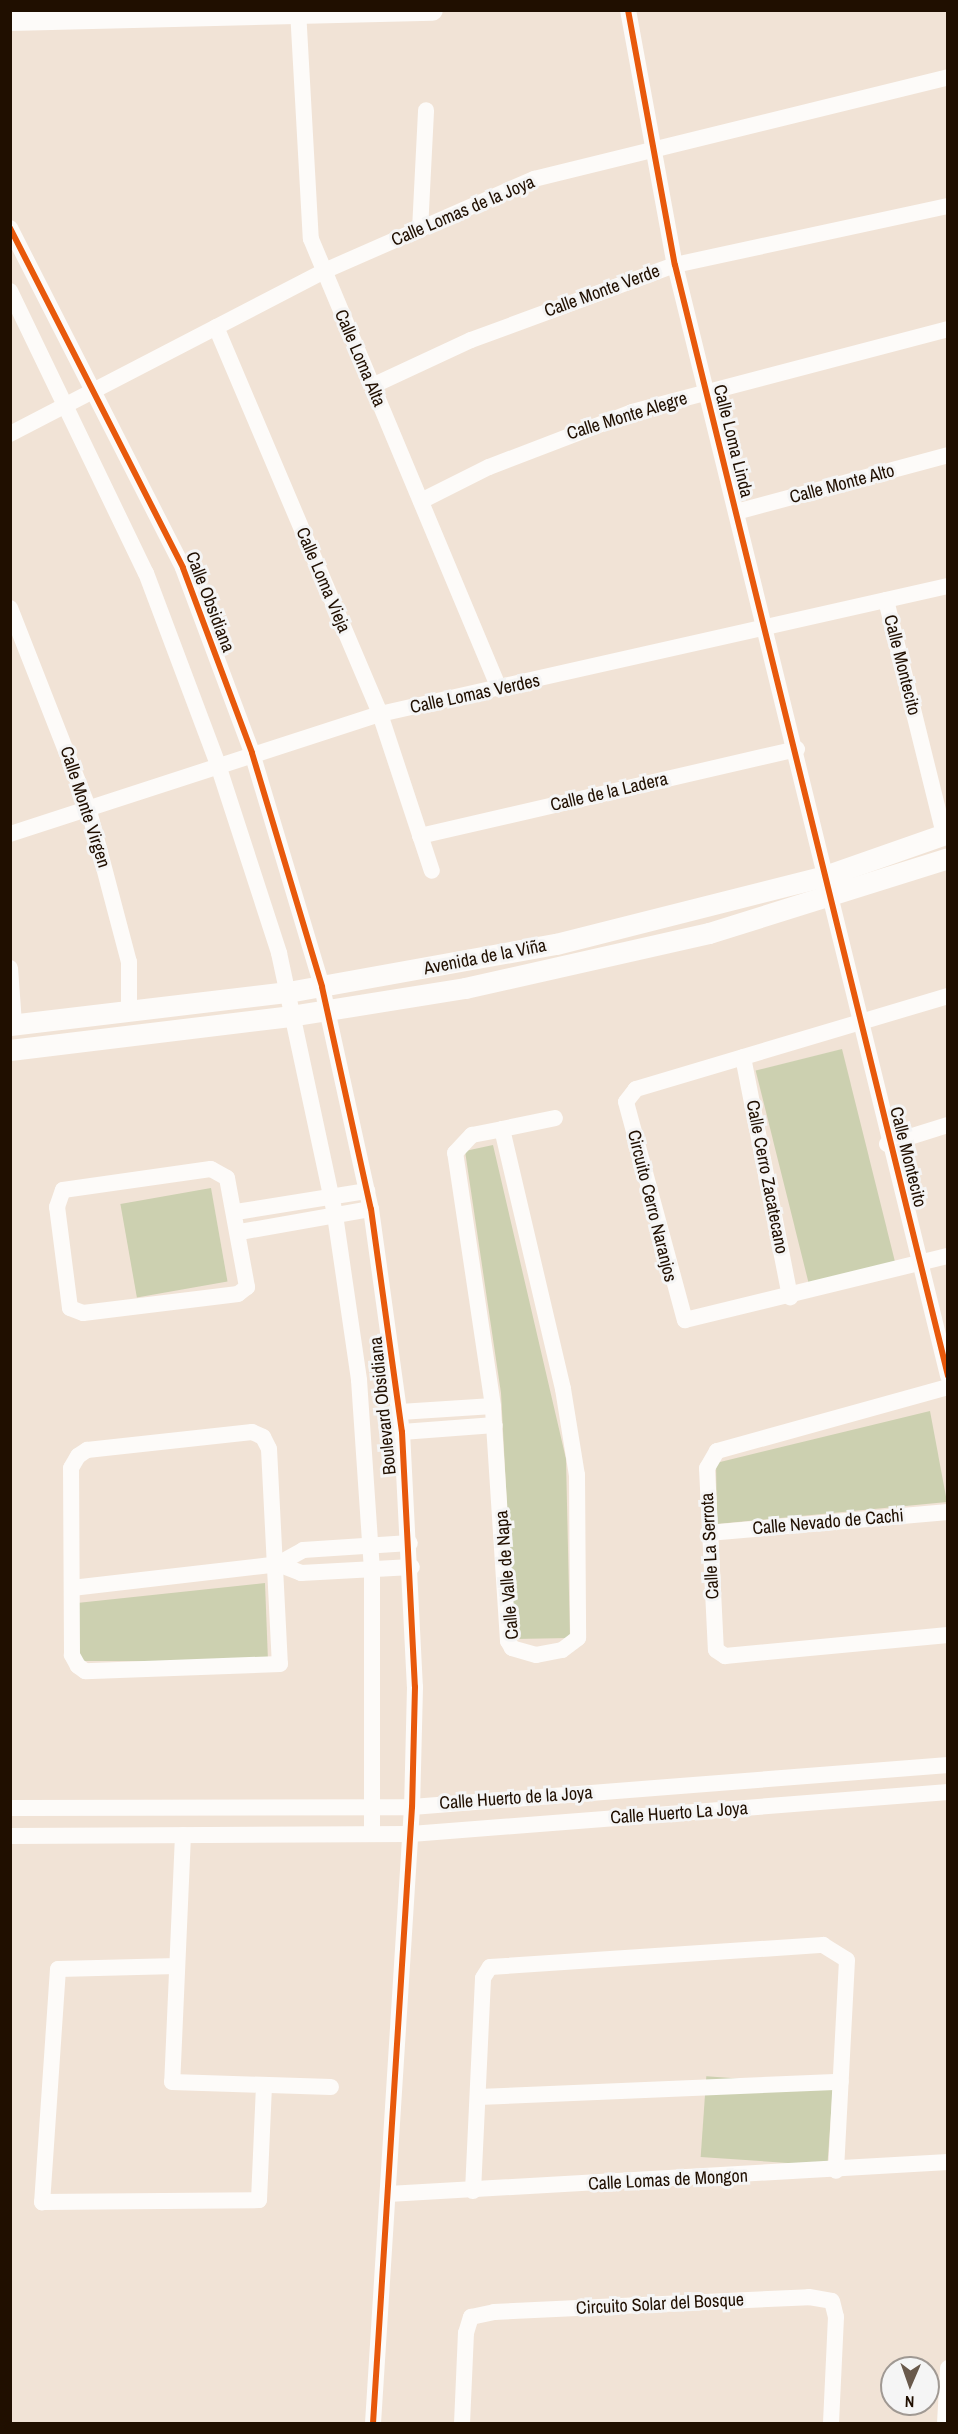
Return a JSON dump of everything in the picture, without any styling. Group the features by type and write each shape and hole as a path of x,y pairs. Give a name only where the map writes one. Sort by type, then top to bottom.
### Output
{"street":[{"path":"10,20 432,10"},
{"name":"Calle Loma Linda","path":"628,10 650,148 675,265 830,885"},
{"name":"Calle Loma Alta","path":"299,14 305,203 322,272 499,688"},
{"name":"Calle Lomas de la Joya","path":"10,434 322,272 534,179 650,148 948,76"},
{"path":"420,230 426,110"},
{"name":"Calle Monte Verde","path":"372,386 552,308 675,265 948,206"},
{"name":"Calle Obsidiana","path":"10,228 183,568 252,753 322,987 326,1009"},
{"path":"10,291 146,573 218,765 288,992 290,1016"},
{"name":"Calle Loma Vieja","path":"216,327 380,714 432,871"},
{"name":"Calle Monte Alegre","path":"421,501 560,437 705,392 948,329"},
{"name":"Calle Monte Alto","path":"736,512 948,455"},
{"name":"Calle Lomas Verdes","path":"10,834 252,753 380,714 948,586"},
{"name":"Calle Montecito","path":"886,600 946,833"},
{"name":"Calle Monte Virgen","path":"10,608 88,807 129,962 129,1012"},
{"name":"Calle de la Ladera","path":"420,836 797,749"},
{"name":"Avenida de la Viña","path":"10,1050 290,1016 600,959 830,885 946,833"},
{"name":"Avenida de la Viña","path":"12,1024 129,1012 322,987 566,941 948,858"},
{"name":"Calle Montecito","path":"830,885 887,1144 948,1376"},
{"path":"10,968 12,1024"},
{"name":"Circuito Cerro Naranjos","path":"948,996 862,1024 636,1089 626,1102 680,1316 694,1320 920,1266 948,1256"},
{"name":"Boulevard Obsidiana","path":"326,1009 371,1209 400,1412 412,1566 411,1834 373,2424"},
{"name":"Boulevard Obsidiana","path":"290,1016 332,1197 359,1380 372,1569 372,1833"},
{"name":"Calle Cerro Zacatecano","path":"743,1057 790,1297"},
{"name":"Calle Valle de Napa","path":"502,1129 563,1389 577,1475 579,1638 549,1654 522,1652 508,1641 493,1406 455,1153 463,1139 502,1129 555,1118"},
{"path":"887,1144 948,1125"},
{"path":"211,1169 227,1179 236,1212 249,1278 238,1294 83,1313 70,1308 57,1207 63,1190 211,1169"},
{"path":"236,1212 367,1191"},
{"path":"240,1232 371,1209"},
{"name":"Calle La Serrota","path":"948,1387 717,1451 707,1468 708,1533 716,1650 725,1656 948,1635"},
{"path":"400,1412 493,1406"},
{"path":"402,1432 495,1425"},
{"path":"258,1433 269,1449 278,1564 283,1655 270,1668 85,1671 72,1655 70,1468 87,1450 258,1433"},
{"name":"Calle Nevado de Cachi","path":"708,1533 948,1512"},
{"path":"72,1588 278,1564 303,1550 410,1543"},
{"path":"278,1564 301,1573 412,1566"},
{"name":"Calle Huerto de la Joya","path":"10,1808 412,1807 948,1765"},
{"name":"Calle Huerto La Joya","path":"10,1836 411,1834 948,1792"},
{"path":"183,1835 172,2082 264,2087 331,2087"},
{"path":"473,2191 483,1978 490,1966 823,1945 835,1947 847,1960 836,2171"},
{"path":"177,1966 58,1969 42,2202 259,2200 264,2087"},
{"path":"478,2097 841,2082"},
{"name":"Calle Lomas de Mongon","path":"388,2194 836,2171 948,2162"},
{"name":"Circuito Solar del Bosque","path":"462,2424 466,2333 471,2317 494,2312 809,2297 832,2301 836,2317 831,2424"},
{"path":"945,2424 948,2368"}],"green space":[{"path":"842,1049 896,1265 810,1287 756,1071"},
{"path":"493,1145 566,1459 570,1638 514,1639 501,1393 465,1151"},
{"path":"211,1188 227,1282 137,1298 120,1204"},
{"path":"930,1411 947,1502 717,1524 716,1463"},
{"path":"265,1583 268,1661 79,1661 77,1603"},
{"path":"706,2076 833,2085 827,2166 701,2157"}],"cycle path":[{"path":"628,10 675,265 948,1376"},
{"path":"10,228 183,568 252,753 322,987 371,1209 402,1432 415,1687 412,1807 373,2424"}]}
